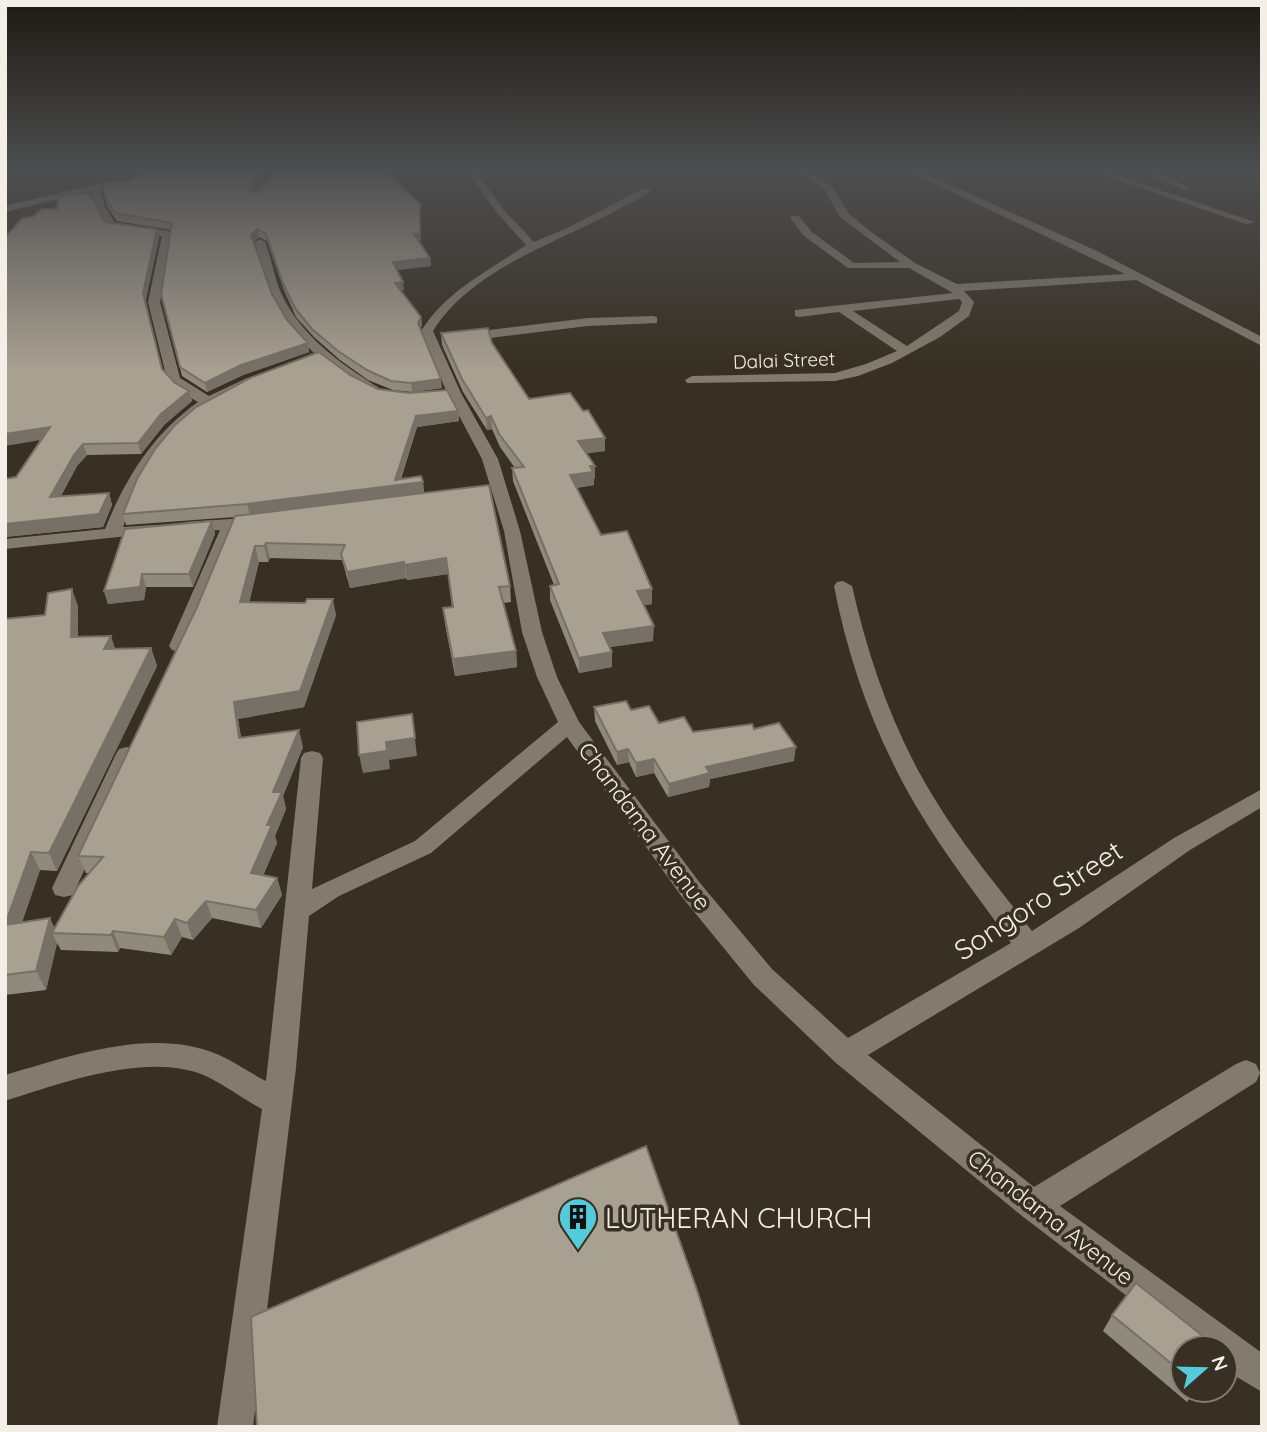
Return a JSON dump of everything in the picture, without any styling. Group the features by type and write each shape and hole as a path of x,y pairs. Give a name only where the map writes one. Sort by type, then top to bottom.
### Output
{"street":[{"path":"168,236 154,302 163,341 174,379 206,400"},
{"path":"523,236 532,246"},
{"path":"557,236 532,246 464,291 440,312 427,331 440,339 588,323 653,320"},
{"path":"811,236 855,268 911,265"},
{"path":"870,236 887,250 959,292"},
{"path":"1056,236 1262,342"},
{"path":"260,242 270,280 290,321 317,356 390,397"},
{"path":"799,313 959,292 1138,276"},
{"name":"Dalai Street","path":"692,380 835,377 868,370 945,328 965,313 968,302 959,292"},
{"path":"842,309 905,350"},
{"name":"Chandama Avenue","path":"440,339 449,394 490,459 493,493 512,531 532,632 547,677 569,724 638,821 762,977 846,1054 1033,1205 1205,1334"},
{"path":"112,533 128,493 154,448 206,400 265,376"},
{"path":"5,544 279,520"},
{"path":"168,668 230,525"},
{"path":"843,586 850,622 878,703 915,785 952,843 1028,946"},
{"path":"297,912 330,889 423,847 569,724"},
{"path":"64,888 134,740"},
{"path":"234,1427 277,1103 312,758"},
{"name":"Songoro Street","path":"846,1054 1092,908 1194,837 1262,797"},
{"path":"5,1088 75,1067 150,1053 210,1064 277,1103"},
{"path":"1033,1205 1246,1073"},
{"name":"Chandama Avenue","path":"1239,1358 1262,1374"}],"building":[{"path":"156,236 143,293 162,369 175,383 189,391 161,414 138,443 83,444 74,455 50,497 109,493 99,514 5,524 5,479 16,477 50,427 5,434 5,237"},
{"path":"170,236 251,236 272,294 287,320 308,343 241,365 205,383 180,367 161,294"},
{"path":"267,236 415,236 430,258 393,262 403,282 395,283 421,317 418,323 441,379 411,383 391,381 367,370 312,329 295,308 282,281"},
{"path":"488,328 492,343 529,399 570,393 583,411 588,410 605,438 578,441 595,466 590,466 593,472 570,475 601,535 627,531 652,589 637,591 654,626 603,633 612,652 579,658 550,586 559,584 512,468 524,467 499,434 491,416 486,418 462,379 441,333"},
{"path":"319,352 350,375 378,389 409,393 447,390 458,411 416,416 395,480 421,476 423,482 247,504 123,514 137,479 155,449 175,425 196,407 250,378"},
{"path":"489,485 510,586 499,587 516,651 453,659 443,608 453,607 446,558 347,572 341,554 345,545 266,543 264,546 255,546 240,602 305,603 307,599 333,599 300,691 234,702 239,738 299,730 273,792 282,792 267,825 272,825 251,873 277,878 256,910 206,901 187,923 175,919 164,937 113,931 111,935 52,933 78,886 103,857 78,856 197,607 235,516"},
{"path":"212,521 189,574 142,574 140,587 104,591 125,529"},
{"path":"72,589 71,637 111,636 104,649 151,648 49,853 31,852 5,925 5,619 45,615 48,593"},
{"path":"626,701 631,710 649,706 659,723 684,717 693,732 752,724 754,729 779,723 796,747 706,767 710,773 669,784 654,759 636,763 628,749 617,752 594,707"},
{"path":"412,714 415,738 386,742 387,751 359,755 357,722"},
{"path":"50,918 36,971 5,975 5,925"},
{"name":"LUTHERAN CHURCH","path":"646,1146 697,1290 740,1427 257,1427 251,1317"},
{"path":"1136,1283 1200,1334 1169,1334 1169,1362 1112,1315"}],"place":[{"name":"LUTHERAN CHURCH","path":"578,1251"}]}
